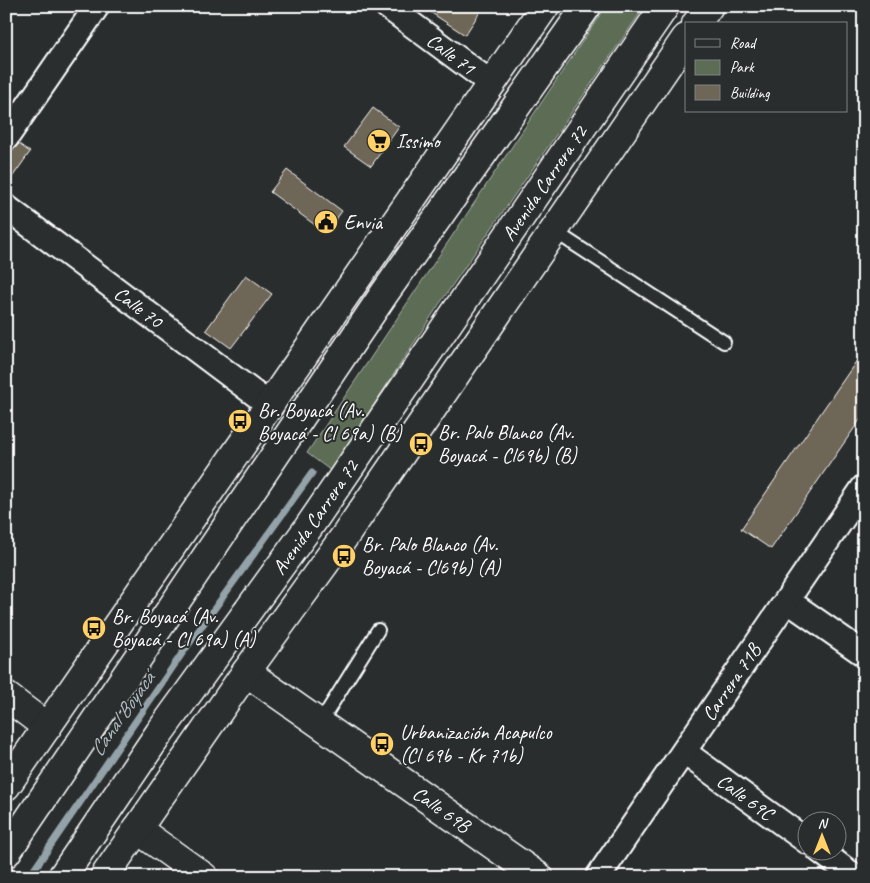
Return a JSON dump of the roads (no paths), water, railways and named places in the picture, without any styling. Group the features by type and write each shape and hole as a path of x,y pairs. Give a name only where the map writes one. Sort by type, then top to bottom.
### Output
{"main road":[{"path":"6,786 271,406 545,6"},
{"path":"564,38 571,6"},
{"path":"6,853 384,294 587,6"},
{"name":"Avenida Carrera 72","path":"62,877 160,732 257,599 444,331 664,6"},
{"path":"697,22 708,6"},
{"name":"Avenida Carrera 72","path":"104,877 246,672 348,533 685,39"},
{"path":"563,154 650,90"},
{"path":"152,639 174,544"},
{"path":"246,672 257,599"},
{"name":"Calle 69B","path":"246,672 539,877"},
{"path":"6,696 47,727"},
{"path":"137,829 204,877"}],"street":[{"path":"6,138 96,6"},
{"name":"Calle 71","path":"387,6 492,84"},
{"name":"Calle 70","path":"6,207 271,406"},
{"name":"Carrera 71B","path":"598,877 864,487"},
{"path":"788,601 864,654"},
{"name":"Calle 69C","path":"684,752 798,835"},
{"path":"832,860 855,877"}],"lane":[{"path":"554,231 724,342"},
{"path":"320,723 378,630"}],"waterway":[{"name":"Canal Boyacá","path":"29,877 181,655 312,473"}],"place":[{"name":"Issimo","path":"379,141"},
{"name":"Envia","path":"326,222"},
{"name":"Br. Boyacá (Av. Boyacá - Cl 69a) (B)","path":"240,421"},
{"name":"Br. Palo Blanco (Av. Boyacá - Cl69b) (B)","path":"421,444"},
{"name":"Br. Palo Blanco (Av. Boyacá - Cl69b) (A)","path":"344,556"},
{"name":"Br. Boyacá (Av. Boyacá - Cl 69a) (A)","path":"94,628"},
{"name":"Urbanización Acapulco (Cl 69b - Kr 71b)","path":"382,744"}]}
